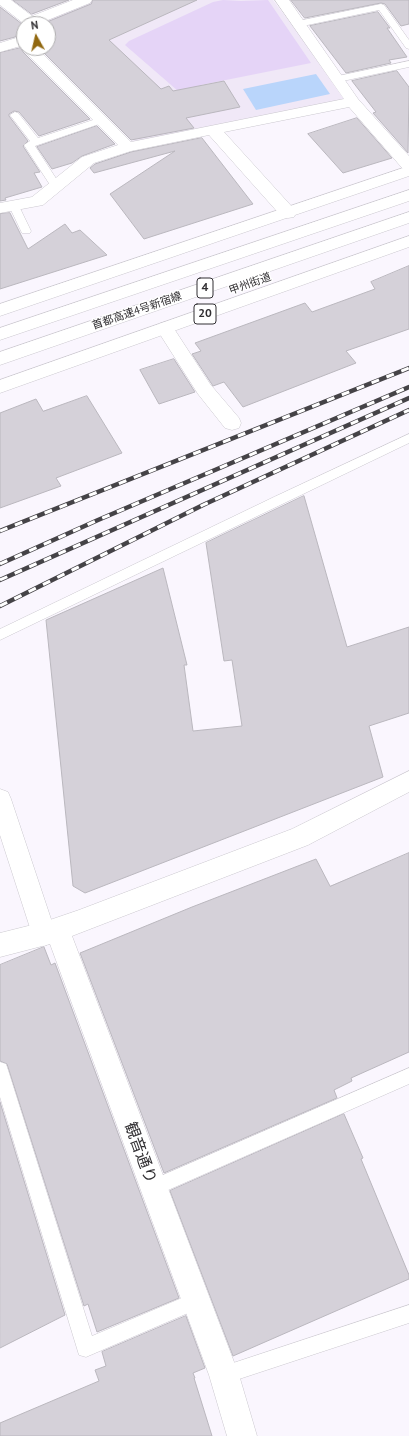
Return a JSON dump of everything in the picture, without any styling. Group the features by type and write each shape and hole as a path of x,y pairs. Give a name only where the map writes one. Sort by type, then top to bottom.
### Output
{"main road":[{"path":"2,0 21,16"},
{"path":"47,16 85,0"},
{"path":"282,0 353,102 409,166"},
{"path":"0,48 16,44"},
{"path":"39,56 128,147"},
{"path":"7,207 38,201 88,160 128,147 353,102"},
{"path":"213,130 288,213"},
{"path":"0,310 409,171"},
{"path":"0,320 409,182"},
{"name":"首都高速4号新宿線","path":"0,334 409,194"},
{"name":"首都高速4号新宿線","path":"0,359 409,217"},
{"name":"甲州街道","path":"0,374 409,228"},
{"name":"20","path":"0,387 409,241"},
{"path":"165,328 204,389 232,423"},
{"path":"0,945 50,932 300,837 409,781"},
{"name":"観音通り","path":"0,799 50,932 153,1188 196,1301 224,1376 242,1436"}],"lane":[{"path":"298,24 381,7 409,46"},
{"path":"338,79 409,64"},
{"path":"14,115 36,143"},
{"path":"56,186 29,146 84,125 102,120"},
{"path":"7,207 26,231"},
{"path":"0,635 271,503 409,438"},
{"path":"0,1070 86,1348 196,1301"},
{"path":"153,1188 409,1076"},
{"path":"224,1376 409,1314"}],"shaded area":[{"path":"93,0 273,0 347,98 344,102 136,143 98,107 55,56 56,56 56,16 54,16"},
{"path":"223,0 268,0 311,63 201,85 201,91 185,97 125,45 129,41 213,2"}],"water":[{"path":"316,74 330,94 256,110 243,89"}],"building":[{"path":"13,0 69,0 32,14"},
{"path":"93,0 197,0 109,40 161,89 169,86 173,91 224,81 240,107 186,118 194,128 131,140 47,56 56,56 56,18 91,4"},
{"path":"291,0 409,0 409,24 401,26 385,4 381,3 305,18"},
{"path":"0,7 16,19 16,36 0,41"},
{"path":"378,12 390,28 387,28 407,57 389,60 391,63 346,73 310,26"},
{"path":"16,49 16,56 27,56 90,119 39,136 19,112 14,111 9,114 28,141 23,146 40,172 34,173 42,187 5,198 6,200 0,201 0,53"},
{"path":"397,71 409,87 408,153 373,113 376,112 352,81"},
{"path":"357,118 392,158 343,173 308,134"},
{"path":"97,126 115,144 82,156 72,163 52,169 37,147"},
{"path":"202,138 253,204 144,239 110,194 175,151 94,173 90,168 95,164 131,152"},
{"path":"10,213 28,249 65,224 72,233 80,230 107,255 0,289 0,214"},
{"path":"409,266 409,329 346,351 356,363 243,407 224,382 213,386 192,354 201,351 195,343 305,303 312,312 375,289 371,282"},
{"path":"174,359 195,392 159,404 140,370"},
{"path":"87,396 122,453 56,478 61,486 0,508 0,413 36,399 43,411"},
{"path":"304,496 347,647 409,627 409,713 369,726 383,777 85,893 73,886 46,620 163,568 187,665 184,665 193,731 242,726 232,660 224,661 206,543"},
{"path":"409,853 409,1052 351,1078 352,1081 334,1090 337,1098 164,1173 80,953 192,907 316,859 330,886"},
{"path":"44,947 51,965 55,963 179,1298 97,1332 88,1304 84,1306 7,1064 0,1061 0,965"},
{"path":"0,1102 65,1315 0,1348"},
{"path":"344,1114 363,1158 361,1159 409,1275 409,1279 233,1356 170,1191"},
{"path":"186,1316 205,1368 193,1373 212,1436 0,1436 0,1423 99,1381 95,1370 106,1366 102,1352"}],"railway":[{"path":"0,531 409,368"},
{"path":"0,564 98,520 409,387"},
{"path":"0,580 409,398"},
{"path":"0,606 203,505 409,410"}]}
